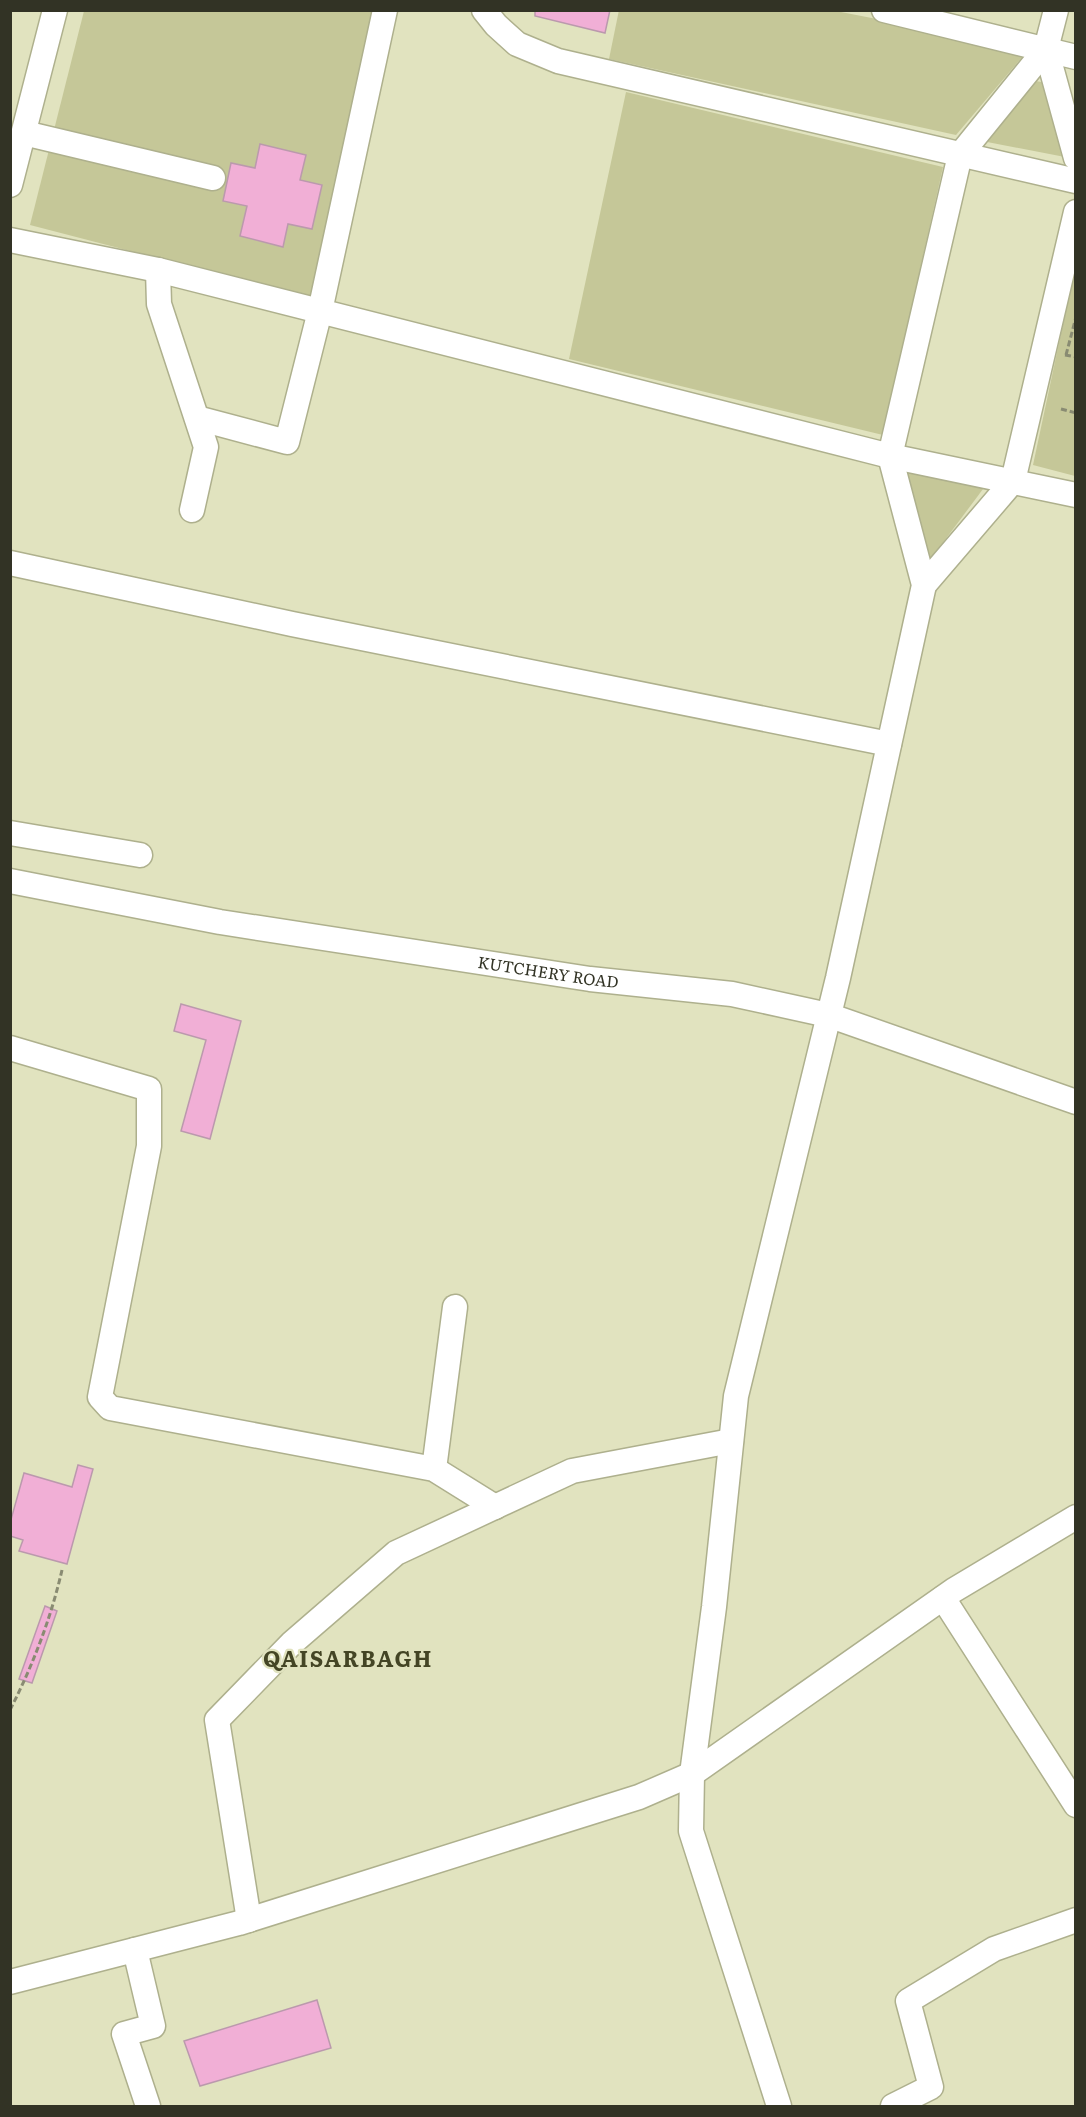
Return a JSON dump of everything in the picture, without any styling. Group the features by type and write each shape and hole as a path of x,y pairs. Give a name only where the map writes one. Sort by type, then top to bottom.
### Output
{"street":[{"path":"10,185 55,10"},
{"path":"197,418 287,442 320,311 385,10"},
{"path":"484,10 496,25 517,44 558,61 1076,182"},
{"path":"884,10 1076,57"},
{"path":"779,2106 691,1831 692,1774 714,1606 736,1396 838,978 924,585 890,456 960,155 1046,49 1056,10"},
{"path":"1046,49 1076,158"},
{"path":"24,133 213,178"},
{"path":"924,585 1013,481 1076,212"},
{"path":"10,240 158,270 890,456 1076,495"},
{"path":"158,270 159,304 206,447 192,510"},
{"path":"10,563 292,624 889,744"},
{"path":"10,833 140,855"},
{"name":"KUTCHERY ROAD","path":"10,881 220,922 590,979 732,994 828,1016 1076,1102"},
{"path":"10,1048 149,1089 149,1146 100,1397 110,1408 434,1469 495,1507"},
{"path":"434,1469 455,1307"},
{"path":"249,1920 217,1720 292,1643 396,1553 572,1471 731,1441"},
{"path":"10,1982 249,1920 639,1797 692,1774 943,1598 1076,1517"},
{"path":"943,1598 1076,1804"},
{"path":"893,2106 931,2087 908,2001 994,1949 1076,1920"},
{"path":"135,1950 153,2026 123,2034 148,2106"}],"path":[{"path":"1066,355 1076,317"},
{"path":"1057,353 1076,357"},
{"path":"1061,409 1076,413"},
{"path":"10,1710 24,1683 55,1604 62,1570"}],"green space":[{"path":"619,10 836,11 1029,49 956,135 609,59"},
{"path":"84,11 398,11 319,300 30,225"},
{"path":"1029,80 1048,83 1065,157 982,141"},
{"path":"626,92 943,167 883,435 569,359"},
{"path":"1075,268 1075,476 1033,465"},
{"path":"906,471 986,485 927,564"}],"building":[{"path":"535,10 610,10 605,33 535,16"},
{"path":"260,144 306,155 300,180 322,185 312,229 288,224 283,247 240,236 247,206 223,201 231,163 255,168"},
{"path":"181,1004 241,1021 210,1139 181,1131 206,1040 174,1031"},
{"path":"78,1465 93,1469 67,1564 19,1551 23,1540 10,1536 10,1523 24,1473 72,1487"},
{"path":"45,1606 57,1611 32,1683 19,1679"},
{"path":"317,2000 331,2048 200,2086 184,2041"}],"district":[{"name":"QAISARBAGH","path":"348,1659"}]}
